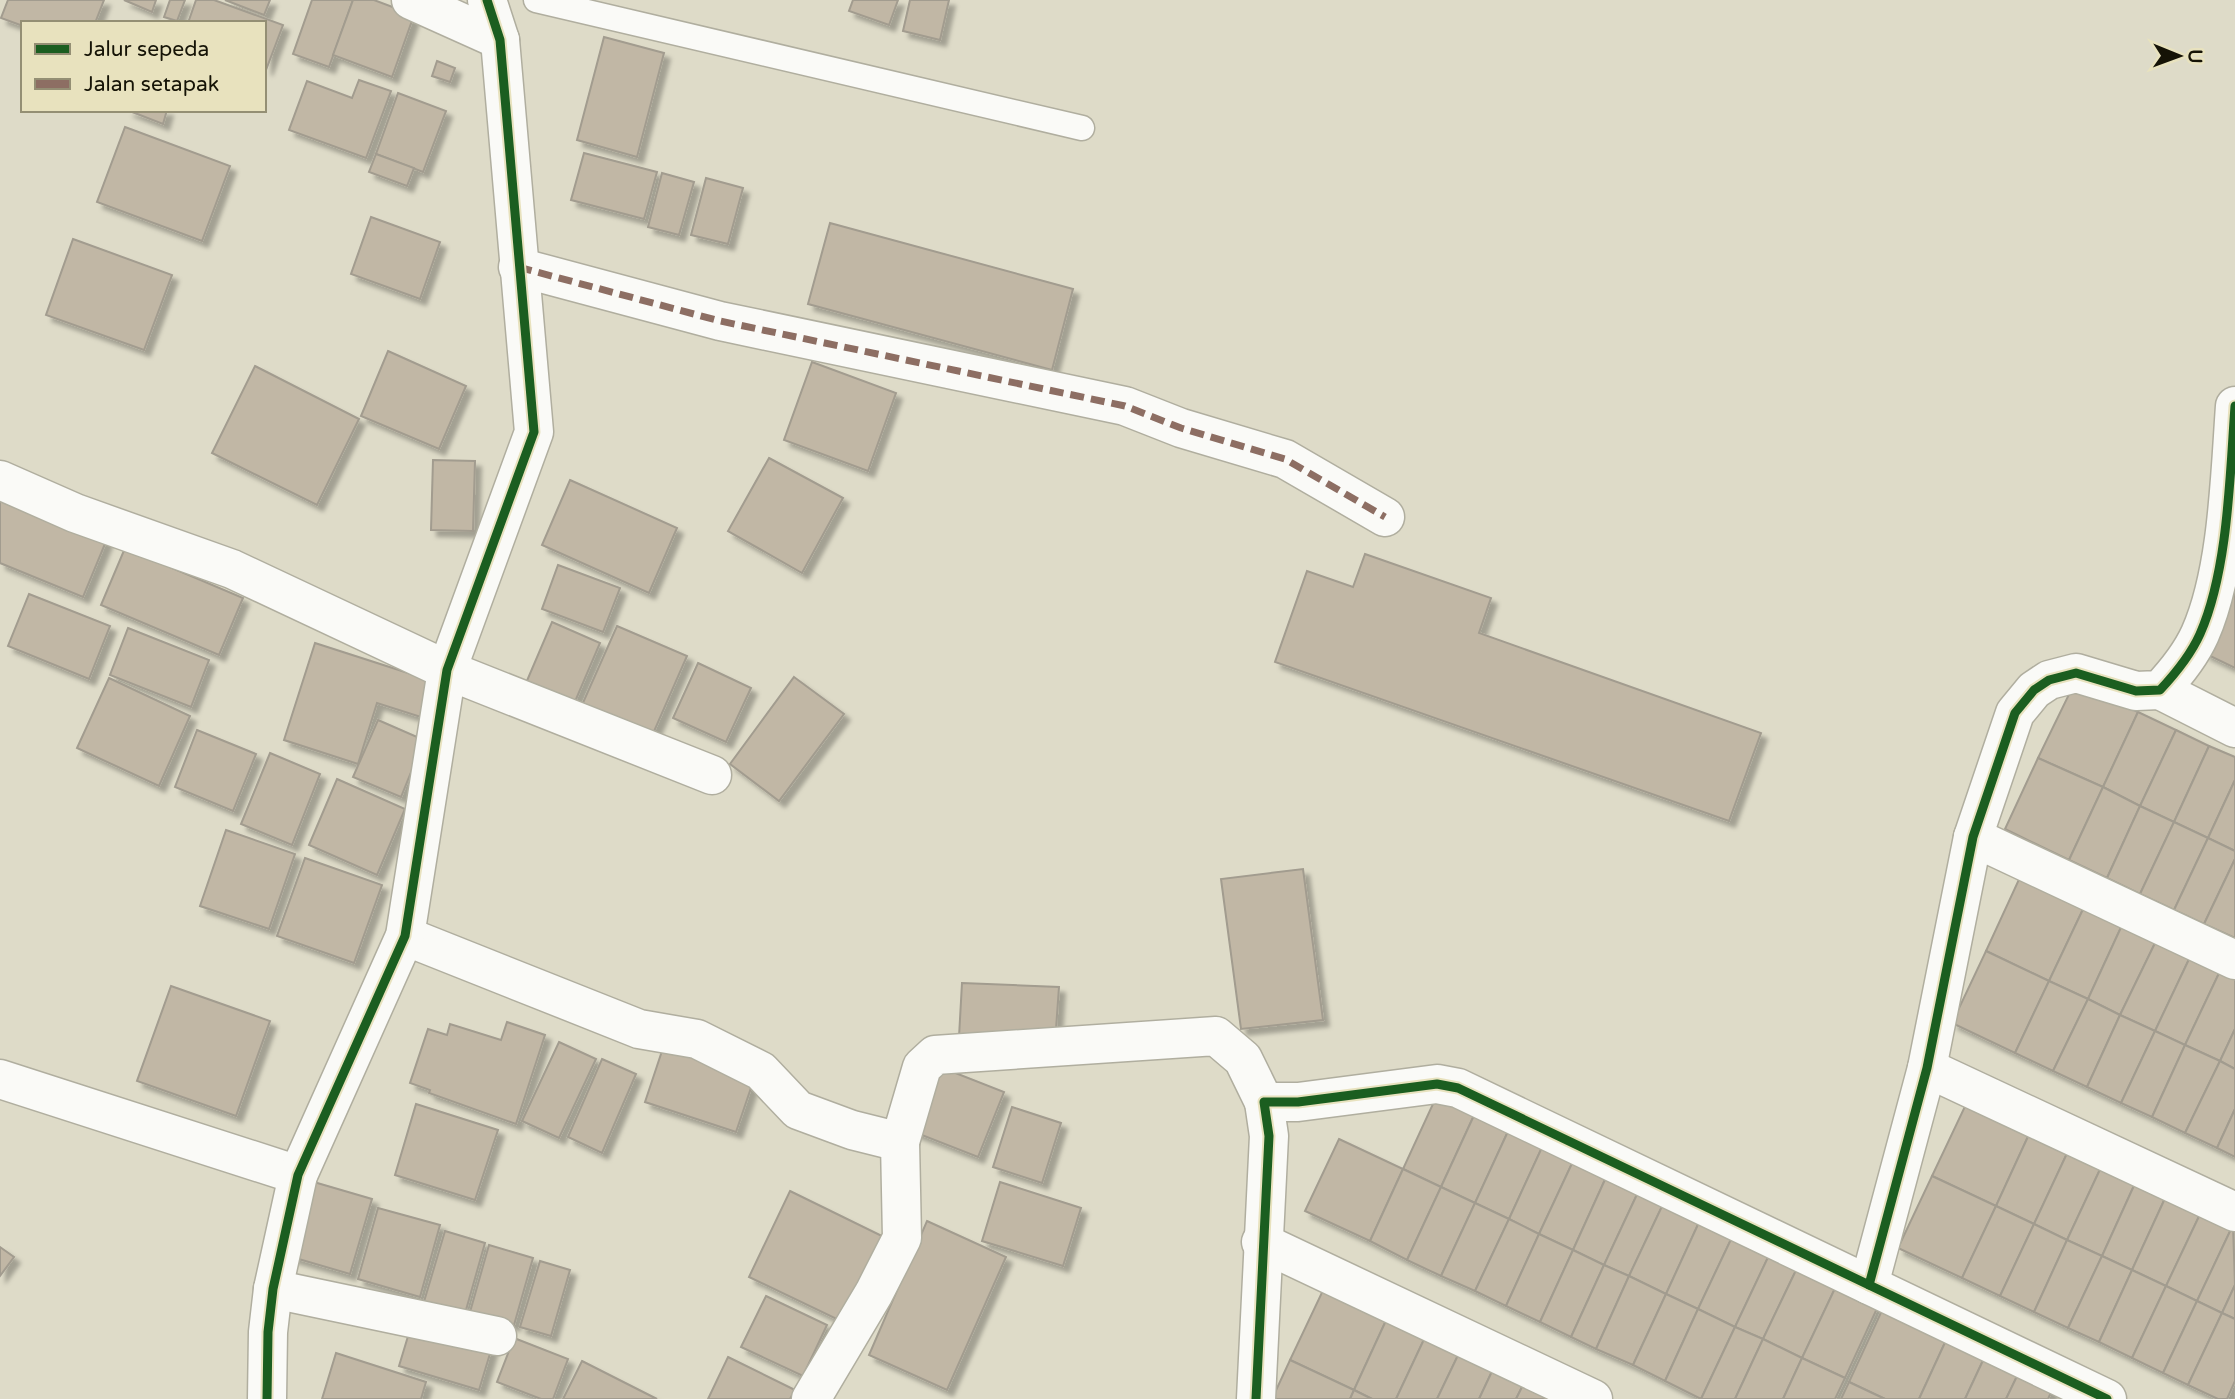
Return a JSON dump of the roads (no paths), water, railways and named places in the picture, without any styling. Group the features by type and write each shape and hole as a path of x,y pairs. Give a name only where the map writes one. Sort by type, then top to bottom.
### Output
{"street":[{"path":"411,0 500,40"},
{"path":"267,1399 268,1332 273,1289 298,1175 405,936 447,670 534,432 500,40 487,0"},
{"path":"518,267 720,321 1125,406 1181,428 1285,459 1385,517"},
{"path":"2160,691 2200,635 2210,606 2232,476 2235,406"},
{"path":"0,480 75,513 232,569 447,670 712,775"},
{"path":"1869,1285 1927,1068 1973,837 2015,713 2034,690 2049,680 2076,673 2136,691 2160,691 2235,728"},
{"path":"1973,837 2235,960"},
{"path":"405,936 639,1029 697,1039 761,1071 798,1110 852,1130 900,1142"},
{"path":"811,1399 874,1293 902,1238 900,1142 922,1067 935,1055 1216,1036 1243,1059 1264,1102 1269,1136 1261,1242 1256,1399"},
{"path":"1927,1068 2235,1212"},
{"path":"0,1079 298,1175"},
{"path":"1264,1102 1298,1102 1437,1084 1458,1088 2107,1399"},
{"path":"1261,1242 1593,1399"},
{"path":"273,1289 497,1336"}],"lane":[{"path":"536,0 1082,128"}]}
